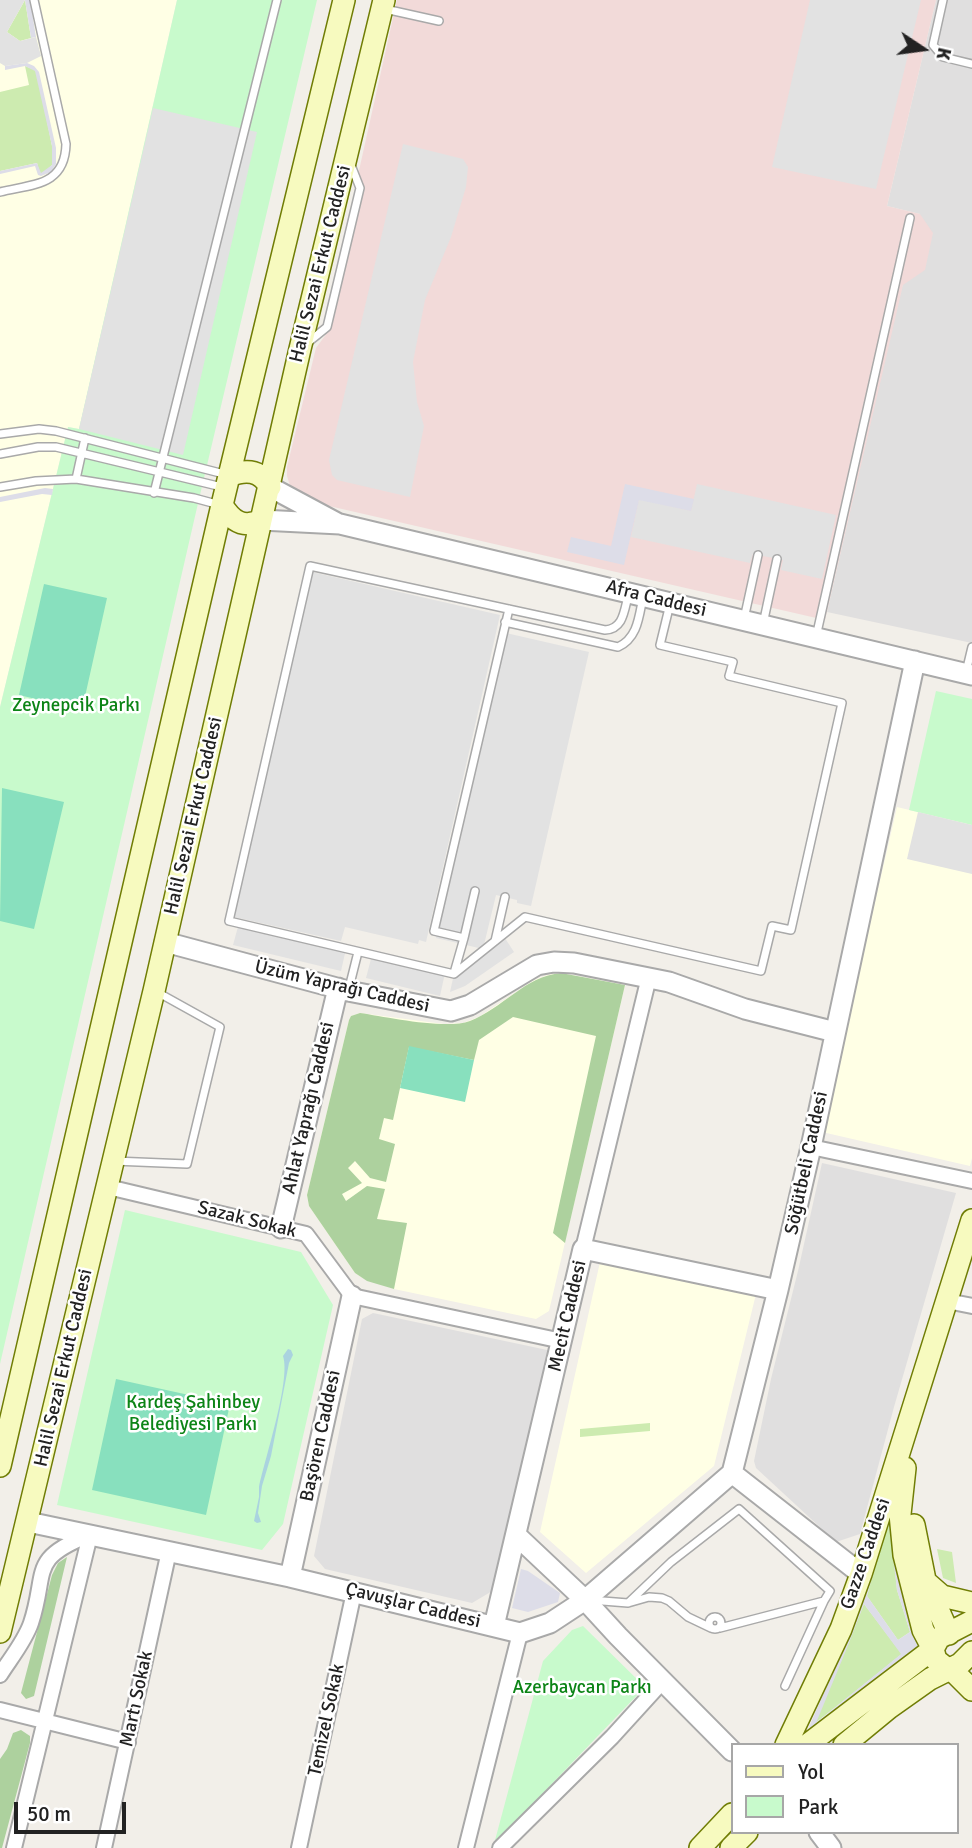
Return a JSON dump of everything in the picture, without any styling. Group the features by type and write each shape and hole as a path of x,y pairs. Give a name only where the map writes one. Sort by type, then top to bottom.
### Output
{"main road":[{"name":"Halil Sezai Erkut Caddesi","path":"0,1466 226,489 344,0"},
{"name":"Halil Sezai Erkut Caddesi","path":"0,1632 108,1187 300,349 384,4"},
{"path":"261,520 254,524 239,524 233,520 226,489 242,471 261,475 270,487"},
{"name":"Gazze Caddesi","path":"787,1743 841,1629 861,1574 972,1220"},
{"name":"Gazze Caddesi","path":"930,1357 911,1480 912,1511 925,1580 949,1634"},
{"name":"Gazze Caddesi","path":"930,1357 909,1444 900,1514 911,1591 923,1630 933,1649"},
{"path":"925,1580 942,1596 972,1603"},
{"path":"810,1743 933,1649 939,1639 972,1621"},
{"path":"949,1634 964,1640 972,1690"},
{"path":"933,1649 940,1664 965,1659"},
{"path":"846,1743 889,1708 930,1679 965,1659"},
{"path":"700,1848 730,1816"},
{"path":"731,1848 745,1834"}],"street":[{"name":"Afra Caddesi","path":"270,487 340,524"},
{"name":"Afra Caddesi","path":"261,520 340,524 969,674"},
{"name":"Söğütbeli Caddesi","path":"732,1474 811,1147 915,661"},
{"name":"Üzüm Yaprağı Caddesi","path":"165,942 343,989 451,1011 470,1004 528,970 547,963 574,963 649,976 745,1009 835,1032"},
{"path":"583,1249 649,976"},
{"name":"Ahlat Yaprağı Caddesi","path":"281,1228 343,989"},
{"path":"811,1147 972,1181"},
{"name":"Sazak Sokak","path":"108,1187 306,1234 352,1296"},
{"name":"Mecit Caddesi","path":"494,1626 583,1249 778,1290"},
{"path":"352,1296 562,1341"},
{"name":"Başören Caddesi","path":"290,1577 352,1296"},
{"path":"947,1301 972,1306"},
{"path":"466,1848 520,1633 550,1623 585,1600 732,1474 861,1574"},
{"name":"Çavuşlar Caddesi","path":"28,1521 290,1577 520,1633"},
{"path":"0,1675 30,1626 44,1566 51,1555 63,1546 90,1535"},
{"path":"14,1848 90,1535"},
{"path":"516,1535 585,1600 730,1749"},
{"name":"Martı Sokak","path":"104,1848 169,1551"},
{"name":"Temizel Sokak","path":"299,1848 354,1592"},
{"path":"500,1848 612,1737 663,1681"},
{"path":"0,1710 128,1742"}],"lane":[{"path":"0,192 49,180 57,175 66,155 66,144 34,0"},
{"path":"155,493 277,0"},
{"path":"943,0 933,45 935,50 948,59 972,64"},
{"path":"384,4 439,21"},
{"path":"816,638 910,218"},
{"path":"0,435 38,429 85,438 162,458 226,489"},
{"path":"76,479 85,438"},
{"path":"0,454 38,447 83,452 226,489"},
{"path":"0,487 36,481 76,479 194,498 226,489"},
{"path":"753,623 758,555"},
{"path":"753,623 777,559"},
{"path":"454,974 229,921 310,566 610,630 619,625 636,594"},
{"path":"505,622 618,647 630,640 634,634 636,594"},
{"path":"454,974 525,918 761,971 772,926 791,930 842,703 729,676 733,662 660,645 670,602"},
{"path":"464,938 434,931 509,609"},
{"path":"969,674 972,647"},
{"path":"454,974 475,891"},
{"path":"494,941 505,897"},
{"path":"343,989 358,951"},
{"path":"114,1161 187,1164 220,1027 154,991"},
{"path":"628,1603 671,1562 739,1509 830,1591 785,1686"},
{"path":"585,1600 628,1603 649,1597 662,1598 688,1617 716,1630 720,1624 824,1601"},
{"path":"688,1617 717,1617 720,1624"},
{"path":"710,1628 711,1618"}],"shaded area":[{"path":"0,0 177,0 79,429 68,427 0,707"},
{"path":"0,0 25,0 7,32 20,41 36,37 41,56 27,63 5,66 0,63"},
{"path":"25,0 30,0 36,37 31,38"},
{"path":"397,0 936,0 887,206 920,214 933,233 925,270 903,285 825,620 316,503 291,489 287,467 316,348 330,329 362,184 358,175"},
{"path":"810,0 921,0 876,189 772,167"},
{"path":"936,0 972,0 972,643 827,612 920,214 887,206"},
{"path":"27,63 39,72 56,148 56,164 51,172 41,176 35,166 0,174 0,171 37,163 41,173 52,165 52,146 35,71 25,66 5,70 5,66"},
{"path":"153,108 257,132 183,455 79,429"},
{"path":"403,144 463,159 468,167 466,187 451,237 425,300 413,362 417,402 424,426 410,497 337,480 332,475 329,460"},
{"path":"625,484 694,499 691,511 639,500 624,565 567,552 571,537 611,546"},
{"path":"697,484 836,515 822,579 781,570 783,560 753,554 750,563 631,537 639,499 691,511"},
{"path":"45,488 53,489 52,495 42,494 0,502 0,497"},
{"path":"312,572 500,615 426,942 419,940 418,944 345,927 341,941 234,917"},
{"path":"506,633 589,652 531,906 496,895 483,949 436,938"},
{"path":"897,807 972,825 970,1166 822,1132"},
{"path":"918,812 972,825 972,874 907,859"},
{"path":"239,923 346,949 341,971 233,945"},
{"path":"503,935 514,952 465,986 450,992 454,974"},
{"path":"372,955 445,973 440,996 366,978"},
{"path":"561,973 625,985 549,1311 536,1319 394,1289 355,1273 309,1206 307,1195 351,1016 360,1013 444,1024 463,1023 479,1017 534,980"},
{"path":"822,1163 956,1193 860,1534 836,1542 756,1468 754,1461"},
{"path":"600,1262 756,1294 714,1466 586,1573 540,1532"},
{"path":"373,1313 552,1351 494,1590 472,1603 325,1569 314,1556 362,1319"},
{"path":"889,1506 901,1590 919,1648 812,1730 809,1727 845,1645","holes":["888,1517 897,1590 910,1632 898,1640 867,1596","864,1604 901,1654 816,1723 849,1643"]},
{"path":"521,1569 560,1593 558,1602 528,1612 512,1608"}],"green space":[{"path":"25,0 31,38 20,41 7,32"},
{"name":"Zeynepcik Parkı","path":"177,0 317,0 0,1364 0,707 68,427 79,429"},
{"path":"25,66 35,70 38,76 52,146 52,165 40,174 37,163 0,171 0,92 29,85"},
{"path":"44,584 107,598 82,710 19,695"},
{"path":"936,691 972,699 972,825 909,810"},
{"path":"2,788 64,802 34,929 0,921"},
{"path":"561,973 625,985 565,1243 553,1233 596,1036 513,1017 479,1040 474,1060 409,1047 393,1120 384,1118 379,1139 395,1144 386,1182 370,1178 355,1161 348,1168 362,1183 342,1194 346,1201 367,1186 385,1189 377,1219 407,1223 394,1289 367,1281 355,1273 309,1206 307,1195 351,1016 360,1013 446,1024 470,1021 536,980"},
{"path":"409,1046 474,1060 465,1102 400,1088"},
{"name":"Kardeş Şahinbey Belediyesi Parkı","path":"125,1210 301,1252 333,1305 283,1524 262,1550 57,1505"},
{"path":"116,1379 230,1404 206,1515 92,1490"},
{"path":"650,1423 650,1431 580,1437 580,1429"},
{"path":"889,1513 897,1590 910,1632 898,1640 867,1596"},
{"path":"937,1549 952,1552 956,1583 943,1578"},
{"path":"67,1557 34,1696 26,1699 21,1693 52,1575 58,1563"},
{"path":"864,1604 902,1654 814,1724"},
{"name":"Azerbaycan Parkı","path":"583,1626 645,1687 494,1844 543,1661 572,1630"},
{"path":"21,1730 30,1736 30,1743 0,1848 0,1759 13,1733"}],"water":[{"path":"288,1349 293,1355 262,1486 258,1513 261,1522 257,1523 254,1521 259,1487 281,1400 285,1367 283,1356"}]}
